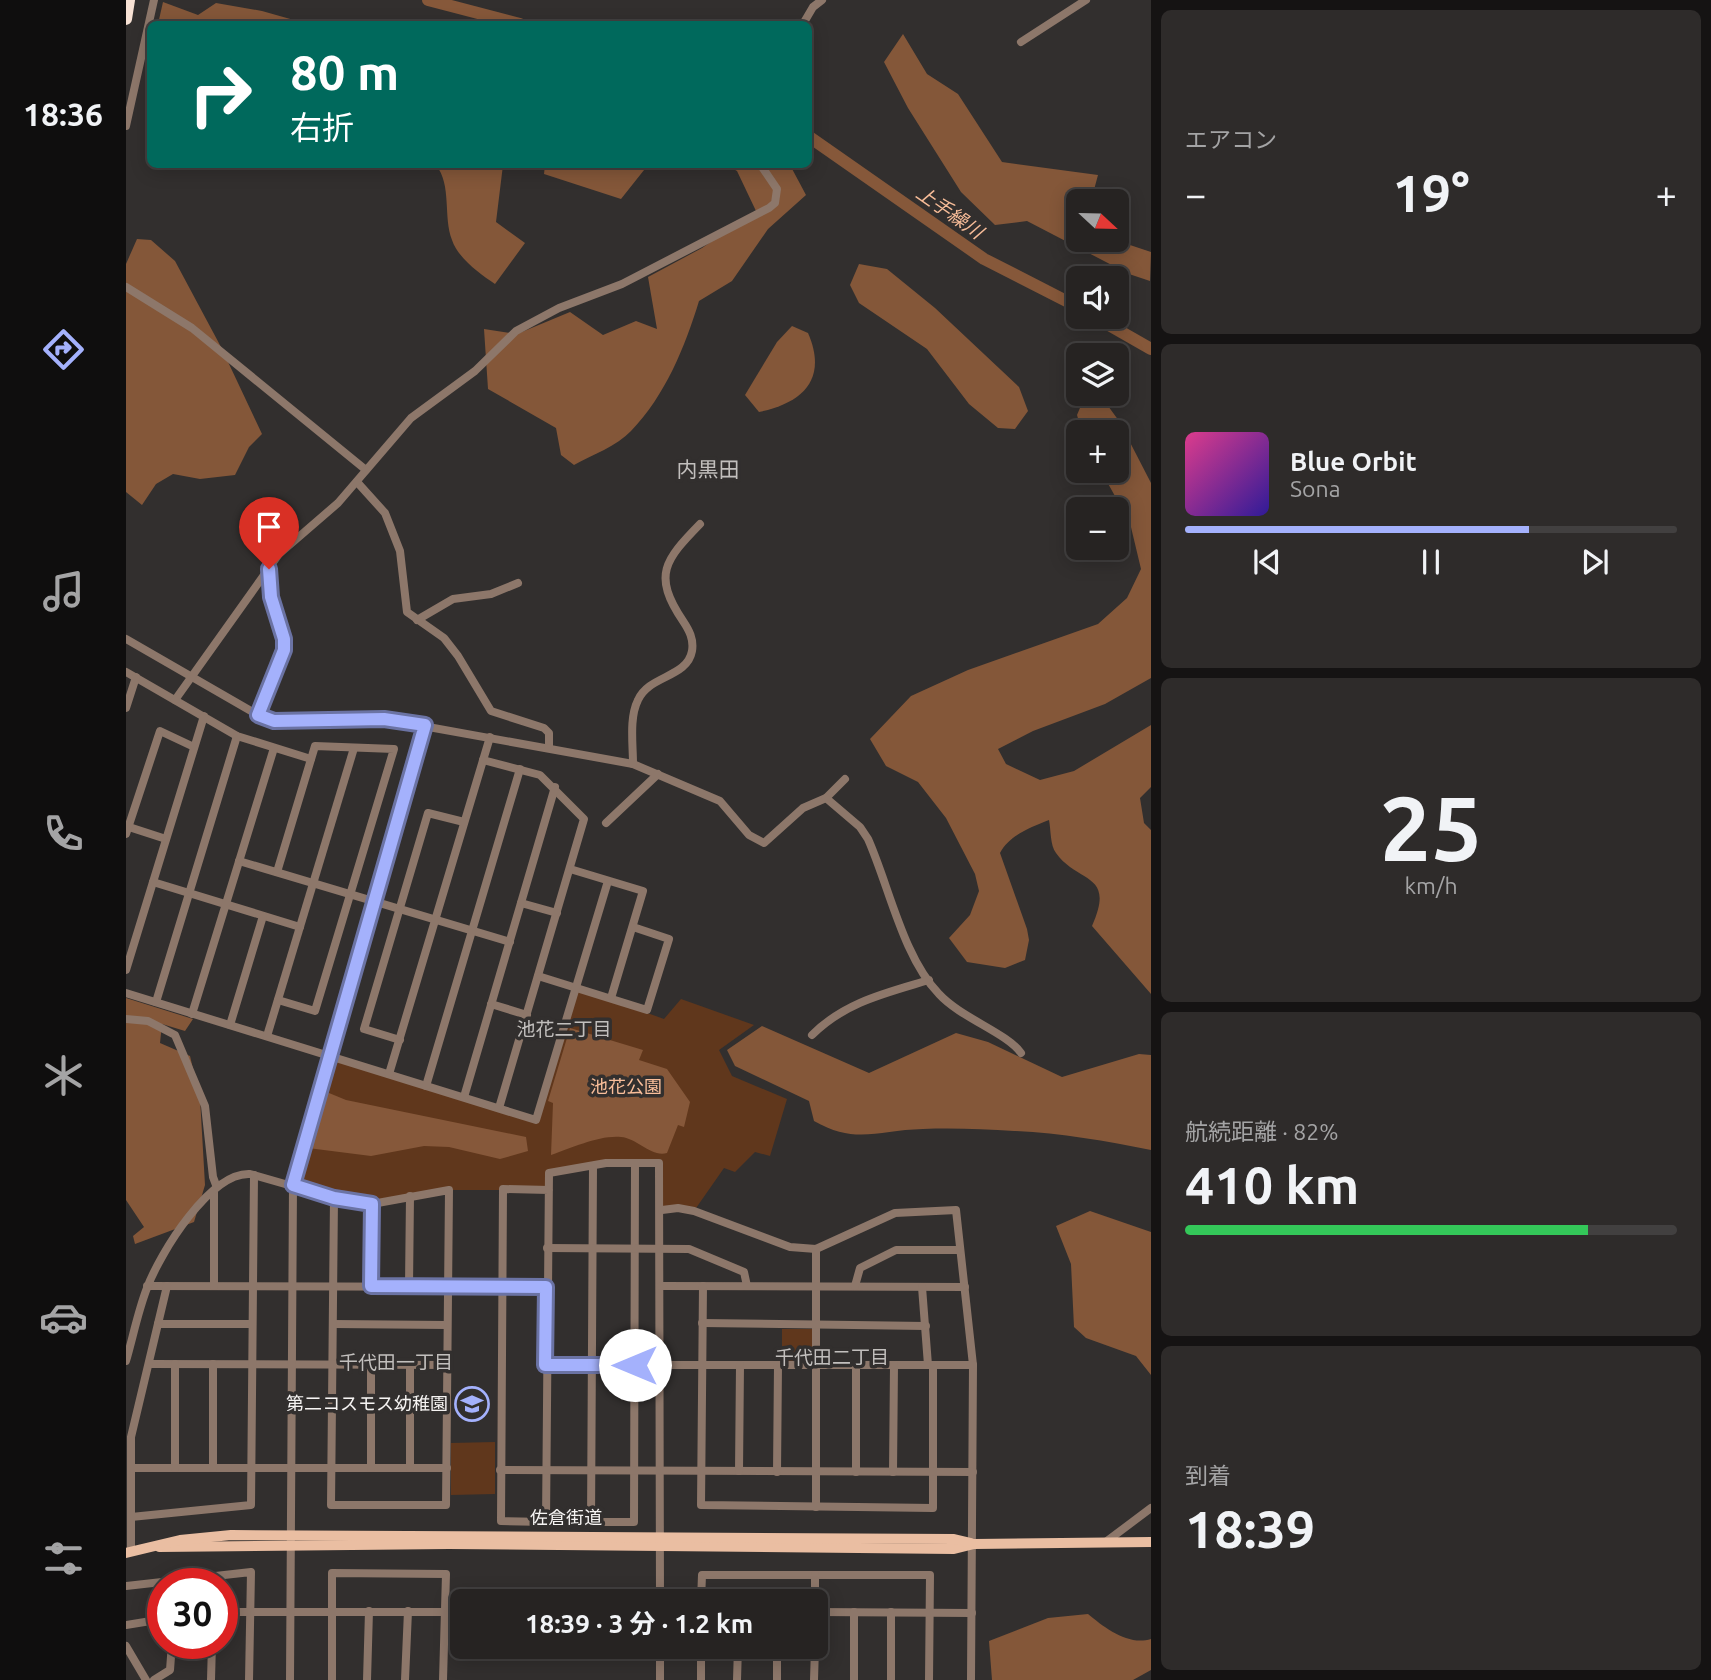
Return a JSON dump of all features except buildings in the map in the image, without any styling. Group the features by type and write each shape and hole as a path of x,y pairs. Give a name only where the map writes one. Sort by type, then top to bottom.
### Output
{"highway":[{"path":"126,19 129,0"}],"main road":[{"name":"佐倉街道","path":"129,1553 180,1540 231,1535 291,1540 954,1539 974,1544 1151,1542"}],"street":[{"path":"149,21 154,0"},
{"path":"805,21 813,7 822,0"},
{"path":"1021,42 1086,0"},
{"path":"126,126 147,32"},
{"path":"175,700 279,554 338,503 411,418 480,367 516,331 559,308 622,284 769,208 775,203 777,189 763,168"},
{"path":"126,287 192,328 366,470"},
{"path":"357,482 371,494 385,513 400,551 405,608 417,620 444,638 491,711 544,729 548,733 550,748"},
{"path":"633,764 633,719 639,696 648,686 681,669 689,661 692,650 688,629 668,592 665,567 671,555 700,524"},
{"path":"258,715 284,650 284,639 271,597 269,569"},
{"path":"417,620 453,599 491,594 518,583"},
{"path":"126,639 258,715 274,721 384,719 633,764 720,800 749,835 764,843 803,807 825,799 845,779"},
{"path":"126,671 237,736 311,759"},
{"path":"126,708 136,677"},
{"path":"126,970 204,716"},
{"path":"290,1680 293,1185 300,1152 425,725"},
{"path":"166,839 127,829 160,731 194,747"},
{"path":"156,1002 237,736"},
{"path":"389,1074 490,737"},
{"path":"276,872 315,746 394,749 315,1011 278,1000"},
{"path":"192,1014 274,748"},
{"path":"267,1037 355,748"},
{"path":"483,760 540,775 555,787 584,819 499,1108"},
{"path":"426,1086 520,769"},
{"path":"606,823 658,774"},
{"path":"464,1097 555,787"},
{"path":"825,799 860,827 868,839 917,961 929,980 950,1005 996,1035 1013,1042 1021,1053"},
{"path":"400,1040 363,1029 398,908 428,813 464,822"},
{"path":"239,861 510,942"},
{"path":"570,869 643,891 611,998"},
{"path":"126,993 536,1119 608,881"},
{"path":"153,883 300,928"},
{"path":"521,902 557,913"},
{"path":"230,1025 263,916"},
{"path":"538,976 647,1010 669,939 633,927"},
{"path":"812,1035 830,1017 845,1008 929,980"},
{"path":"491,1004 527,1015"},
{"path":"126,1019 148,1021 175,1035 182,1058 205,1105 215,1187 214,1286"},
{"path":"549,1189 503,1189 501,1521 546,1522 545,1365 546,1287 549,1189 549,1172 606,1163 659,1163 662,1210 660,1589"},
{"path":"593,1167 591,1522 634,1522 635,1163"},
{"path":"126,1361 147,1286 183,1225 215,1187 237,1173 293,1185 334,1198 372,1204 449,1190 446,1505 331,1505 334,1198"},
{"path":"131,1517 251,1505 254,1175"},
{"path":"409,1286 410,1196"},
{"path":"371,1286 372,1204"},
{"path":"662,1210 678,1208 694,1211 790,1247 816,1249 895,1213 956,1210 973,1365 974,1544 971,1680"},
{"path":"547,1248 688,1249 744,1272 747,1286"},
{"path":"816,1249 816,1507"},
{"path":"855,1286 860,1268 897,1250 960,1250"},
{"path":"147,1286 546,1287"},
{"path":"129,1553 131,1437 167,1286"},
{"path":"661,1286 965,1287"},
{"path":"703,1286 701,1505 933,1508 931,1365 922,1287"},
{"path":"702,1323 926,1326"},
{"path":"158,1324 252,1324"},
{"path":"333,1324 447,1325"},
{"path":"149,1363 447,1365"},
{"path":"174,1468 175,1364"},
{"path":"213,1364 213,1468"},
{"path":"371,1365 371,1468"},
{"path":"410,1365 410,1468"},
{"path":"545,1365 973,1365"},
{"path":"739,1471 740,1365"},
{"path":"777,1472 778,1365"},
{"path":"856,1365 856,1472"},
{"path":"893,1472 894,1365"},
{"path":"131,1468 447,1468"},
{"path":"500,1470 973,1472"},
{"path":"495,1507 495,1500 501,1499"},
{"path":"1107,1541 1151,1508"},
{"path":"126,1586 251,1573 249,1680"},
{"path":"332,1680 332,1573 446,1574 443,1680"},
{"path":"701,1589 702,1575 930,1575 929,1680"},
{"path":"815,1575 815,1589"},
{"path":"238,1611 445,1612"},
{"path":"367,1680 369,1611"},
{"path":"405,1680 408,1611"},
{"path":"828,1612 972,1613"},
{"path":"854,1612 854,1680"},
{"path":"891,1612 891,1680"},
{"path":"126,1625 147,1622"},
{"path":"126,1646 146,1680"},
{"path":"154,1680 170,1670 171,1659"},
{"path":"211,1680 212,1659"},
{"path":"660,1659 660,1680"},
{"path":"701,1659 701,1680"},
{"path":"737,1680 738,1659"},
{"path":"777,1659 777,1680"},
{"path":"814,1659 814,1680"}],"green space":[{"name":"池花公園","path":"575,987 664,1019 681,999 754,1025 719,1050 732,1076 787,1099 770,1156 755,1152 735,1172 724,1168 694,1211 660,1208 660,1168 635,1163 549,1173 549,1190 449,1190 372,1204 293,1185 328,1055 536,1119"},
{"path":"782,1329 814,1329 813,1361 782,1361"},
{"path":"495,1442 495,1494 451,1495 451,1443"}],"shaded area":[{"path":"163,2 198,15 216,3 262,11 297,21 159,21"},
{"path":"903,34 927,74 958,94 1002,162 1098,175 1094,189 1066,189 1066,241 1027,221 995,225 961,192 908,108 884,62"},
{"path":"438,168 503,168 496,222 525,243 495,284 470,265 455,247 449,231 446,191"},
{"path":"545,168 646,168 621,199 544,174"},
{"path":"732,168 792,168 806,195 768,229 732,281 699,301 664,387 631,431 604,450 574,465 561,455 556,428 488,389 484,329 517,334 570,312 603,335 636,321 657,329 648,277 702,248 756,211 737,171"},
{"path":"137,239 151,240 175,261 221,347 262,434 249,447 235,475 200,479 173,474 156,484 142,505 126,492 126,264"},
{"path":"1129,244 1151,252 1150,281 1129,274 1129,266 1114,266 1087,252 1129,252"},
{"path":"859,264 887,269 935,308 1019,387 1028,411 1015,429 998,428 969,404 927,349 859,303 850,285"},
{"path":"792,326 808,333 815,363 813,376 799,395 775,408 759,412 745,395 777,342"},
{"path":"1081,406 1108,406 1118,420 1078,420 1077,415"},
{"path":"1129,440 1151,483 1151,678 1105,704 1033,731 998,749 1006,764 1040,780 1074,771 1151,725 1151,787 1140,798 1144,823 1151,830 1151,994 1092,926 1100,896 1097,887 1056,853 1049,820 1015,836 1000,853 1027,929 1029,940 1025,960 1005,968 967,962 949,938 970,915 979,891 975,874 946,818 918,782 886,766 870,739 911,696 968,670 1098,624 1127,598 1141,569 1129,521 1129,497 1116,497 1108,483 1129,483"},
{"path":"126,998 193,1019 185,1031 162,1024 160,1043 190,1056 200,1098 205,1185 194,1222 135,1244 133,1236 144,1227 126,1200"},
{"path":"762,1026 869,1073 956,1033 988,1042 1062,1077 1139,1054 1151,1055 1151,1150 1082,1138 980,1129 842,1133 814,1121 809,1101 735,1066 727,1050"},
{"path":"570,1028 643,1050 639,1060 667,1069 690,1102 684,1127 678,1125 667,1153 656,1153 627,1138 613,1137 551,1155 553,1103 548,1101"},
{"path":"329,1093 346,1100 526,1137 528,1151 500,1159 449,1147 424,1146 371,1156 308,1148 312,1133 318,1131 314,1127 318,1114 323,1112 320,1107 323,1095"},
{"path":"1090,1211 1151,1232 1151,1375 1136,1356 1086,1338 1074,1327 1071,1264 1056,1226"},
{"path":"1088,1614 1125,1638 1142,1641 1151,1639 1151,1670 1133,1680 992,1680 989,1641 1048,1618"}],"waterway":[{"name":"上手繰川","path":"428,0 508,21"},
{"name":"上手繰川","path":"812,139 984,259 1066,301"},
{"name":"上手繰川","path":"1116,329 1151,349"}],"place":[{"name":"第二コスモス幼稚園","path":"472,1404"}],"district":[{"name":"内黒田","path":"708,470"},
{"name":"池花二丁目","path":"564,1029"},
{"name":"千代田二丁目","path":"832,1357"},
{"name":"千代田一丁目","path":"396,1362"}],"route":[{"path":"269,569 271,597 284,639 284,650 258,715 274,721 384,719 425,725 300,1152 293,1185 334,1198 372,1204 371,1286 546,1287 545,1365 635,1365"}]}
